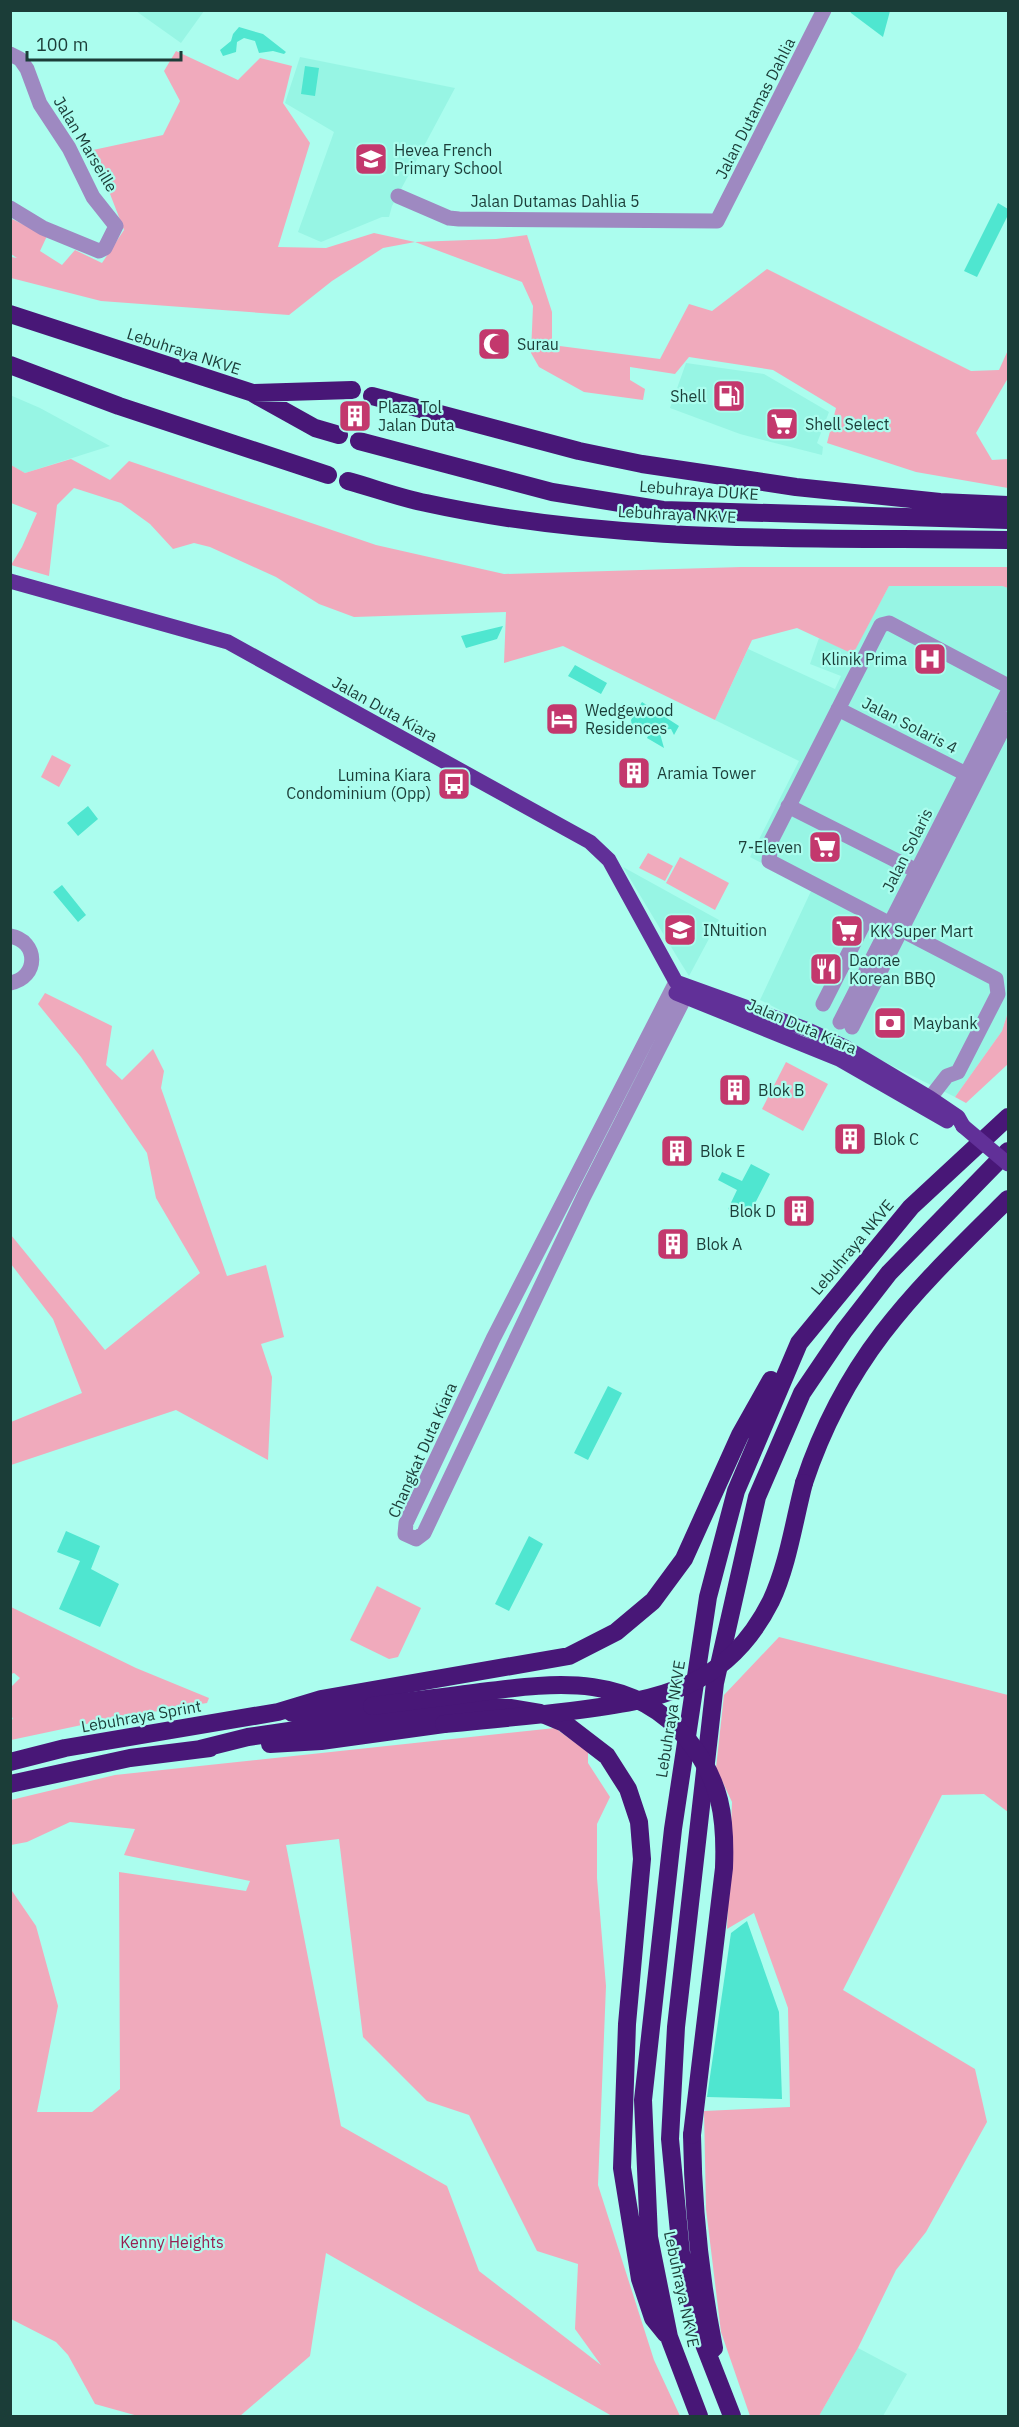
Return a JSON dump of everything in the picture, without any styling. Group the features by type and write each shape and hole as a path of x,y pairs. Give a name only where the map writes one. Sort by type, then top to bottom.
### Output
{"highway":[{"name":"Lebuhraya NKVE","path":"10,314 253,393 352,390"},
{"path":"10,365 119,406 328,475"},
{"path":"253,393 315,428 339,435"},
{"path":"372,396 579,452 642,464 796,487 940,502 1008,505"},
{"name":"Lebuhraya DUKE","path":"359,441 552,492 663,510 1008,520"},
{"name":"Lebuhraya NKVE","path":"348,481 425,503 486,514 640,533 1008,540"},
{"name":"Lebuhraya NKVE","path":"699,2416 669,2337 649,2237 643,2100 673,1829 708,1597 736,1491 799,1343 911,1207 1008,1117"},
{"name":"Lebuhraya NKVE","path":"732,2416 698,2329 681,2253 670,2139 676,2027 715,1683 757,1497 802,1393 844,1331 889,1273 1008,1151"},
{"path":"10,1784 130,1758 200,1749 321,1741 444,1724 636,1703 679,1690 709,1673 736,1652 757,1625 772,1598 817,1442 835,1404 887,1323 921,1285 1008,1199"},
{"path":"278,1712 321,1699 507,1669 569,1656 616,1632 653,1601 684,1559 740,1435 769,1383 799,1343"},
{"path":"278,1712 317,1713 533,1686 569,1684 602,1687 625,1694 653,1708 676,1726 697,1751 718,1791 725,1826 724,1868 692,2135 693,2203 699,2263 714,2349 711,2363"},
{"path":"200,1749 248,1737 371,1719 479,1707 510,1708 540,1713 564,1723 607,1756 628,1789 639,1822 642,1859 627,2024 622,2169 640,2279 653,2318 669,2337"},
{"name":"Lebuhraya Sprint","path":"10,1762 65,1748 278,1712"}],"main road":[{"name":"Jalan Duta Kiara","path":"10,581 228,642 590,842 609,860 678,986 806,1029 834,1050 954,1126 963,1126"},
{"name":"Jalan Duta Kiara","path":"834,1050 930,1098 957,1117 963,1126 1008,1164"}],"street":[{"name":"Jalan Dutamas Dahlia","path":"717,221 824,10"},
{"name":"Jalan Marseille","path":"10,208 43,228 99,251 105,248 116,226 93,197 69,148 40,104 27,69 15,57"},
{"name":"Jalan Dutamas Dahlia 5","path":"398,196 449,218 459,219 717,221"},
{"path":"930,1098 947,1076 958,1072 998,993 996,979 769,861 771,841 881,626 888,623 1008,690"},
{"name":"Jalan Solaris","path":"896,927 917,871 1008,690"},
{"name":"Jalan Solaris 4","path":"838,709 966,774"},
{"name":"Jalan Solaris","path":"846,1025 1008,719"},
{"path":"788,806 917,871"},
{"path":"823,1004 869,913"},
{"path":"10,936 25,942 33,956 33,964 26,977 10,983"},
{"name":"Changkat Duta Kiara","path":"678,986 567,1232 424,1533 416,1539 409,1537 405,1534 406,1523 489,1347 678,986"}],"shaded area":[{"path":"136,11 204,11 181,43"},
{"path":"850,11 890,11 883,37 851,13"},
{"path":"239,27 263,34 286,52 284,54 273,51 259,53 255,41 244,38 237,42 236,52 223,56 220,50 231,41"},
{"name":"Hevea French Primary School","path":"300,57 455,88 392,206 389,217 382,217 321,242 298,232 334,132 285,103"},
{"path":"305,66 319,68 315,96 301,94"},
{"path":"998,203 1008,209 1008,215 977,277 964,271"},
{"path":"686,363 764,374 829,412 817,443 823,447 822,455 740,434 670,408"},
{"path":"10,395 40,408 110,446 25,473 11,465"},
{"path":"889,586 1002,586 1008,588 1008,1012 1002,1031 955,1097 760,1000 812,889 750,857 799,761 715,720 748,649 835,689 841,676 810,664 819,638 853,653"},
{"path":"503,626 497,639 466,648 461,636"},
{"path":"575,665 607,683 601,694 568,676"},
{"path":"642,702 679,726 674,735 671,729 659,730 664,748 647,738 649,734 645,730 635,730 632,727 631,720"},
{"path":"88,806 98,819 78,836 67,823"},
{"path":"623,867 719,920 689,976 679,960"},
{"path":"62,885 86,915 78,922 53,892"},
{"path":"751,1164 770,1174 747,1219 728,1209 737,1190 718,1180 722,1172 742,1181"},
{"path":"608,1386 622,1393 588,1460 574,1453"},
{"path":"66,1531 100,1546 91,1569 119,1584 100,1627 59,1609 80,1561 57,1552"},
{"path":"529,1536 543,1544 509,1611 495,1604"},
{"path":"747,1921 779,2012 782,2099 707,2097 731,1933"},
{"path":"858,2348 907,2374 883,2416 819,2416"}],"green space":[{"path":"176,51 238,80 260,58 292,66 283,103 310,143 278,247 326,248 374,233 415,242 383,248 332,281 289,315 101,301 11,278 11,257 17,258 11,254 10,218 47,236 40,251 62,265 75,250 102,263 124,230 93,150 163,135 180,101 164,71"},
{"path":"527,235 552,312 552,345 660,359 689,304 712,311 767,269 971,371 999,370 1008,350 1008,378 976,433 992,460 1008,459 1008,488 916,472 827,443 836,408 773,370 689,357 675,374 630,367 630,380 645,389 643,400 584,392 539,367 531,353 533,306 522,282 415,242 496,239"},
{"path":"71,459 110,480 129,461 376,545 504,574 741,567 1008,567 1008,588 1002,586 889,586 853,654 797,628 752,640 715,720 563,646 504,663 506,612 354,617 319,604 276,577 210,547 194,543 173,549 150,524 121,503 74,488 57,505 49,576 11,565 37,513 11,503 11,465 25,473"},
{"path":"52,755 71,765 59,787 41,777"},
{"path":"648,853 673,866 665,881 639,868"},
{"path":"680,857 729,883 715,910 666,883"},
{"path":"45,993 112,1026 106,1065 122,1080 153,1049 164,1071 161,1088 227,1276 266,1265 284,1337 261,1344 272,1377 268,1460 176,1410 11,1465 11,1422 82,1393 53,1319 11,1264 11,1235 105,1350 200,1273 156,1198 147,1153 81,1057 38,1004"},
{"path":"1008,1012 1008,1064 966,1103 955,1097 1002,1031"},
{"path":"786,1062 828,1084 803,1131 762,1109"},
{"path":"377,1586 421,1608 398,1657 389,1659 350,1640"},
{"path":"11,1607 136,1668 209,1698 207,1703 110,1719 11,1740 13,1718 11,1717 11,1687 20,1678 14,1673 11,1674"},
{"path":"779,1637 1008,1695 1008,1812 984,1794 942,1795 843,1990 975,2069 987,2122 926,2232 896,2270 858,2348 819,2416 750,2416 721,2332 706,2209 704,2111 790,2107 788,2008 754,1913 727,1929 732,1802 716,1768 724,1695"},
{"name":"Kenny Heights","path":"555,1728 588,1752 588,1763 610,1797 597,1824 597,1878 606,1986 598,2185 654,2360 680,2416 612,2416 326,2253 310,2356 240,2416 138,2416 95,2404 68,2355 56,2342 11,2319 10,1888 36,1926 58,2006 37,2112 92,2112 120,2089 119,1872 246,1891 250,1881 124,1855 135,1829 70,1822 27,1842 11,1845 11,1800 115,1775","holes":["339,1839 363,2037 427,2101 469,2115 537,2251 578,2264 575,2329 601,2365 479,2271 447,2186 341,2126 286,1845"]}],"place":[{"name":"Hevea French Primary School","path":"371,159"},
{"name":"Surau","path":"494,344"},
{"name":"Shell","path":"729,396"},
{"name":"Plaza Tol Jalan Duta","path":"355,416"},
{"name":"Shell Select","path":"782,424"},
{"name":"Klinik Prima","path":"930,659"},
{"name":"Wedgewood Residences","path":"562,719"},
{"name":"Aramia Tower","path":"634,773"},
{"name":"Lumina Kiara Condominium (Opp)","path":"454,784"},
{"name":"7-Eleven","path":"825,847"},
{"name":"INtuition","path":"680,930"},
{"name":"KK Super Mart","path":"847,931"},
{"name":"Daorae Korean BBQ","path":"826,969"},
{"name":"Maybank","path":"890,1023"},
{"name":"Blok B","path":"735,1090"},
{"name":"Blok C","path":"850,1139"},
{"name":"Blok E","path":"677,1151"},
{"name":"Blok D","path":"799,1211"},
{"name":"Blok A","path":"673,1244"}]}
